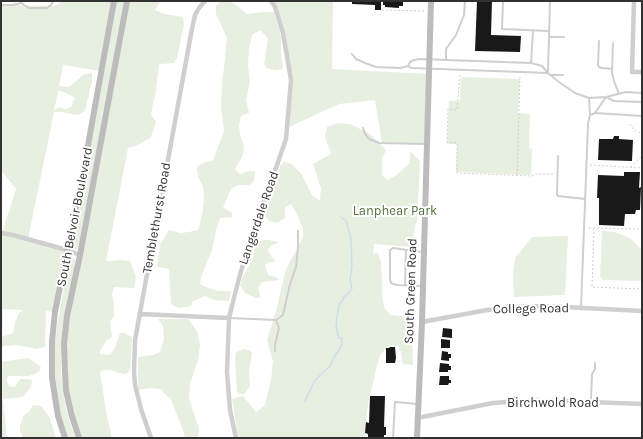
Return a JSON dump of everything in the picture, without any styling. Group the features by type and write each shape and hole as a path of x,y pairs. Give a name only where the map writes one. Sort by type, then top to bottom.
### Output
{"street":[{"name":"South Belvoir Boulevard","path":"64,438 54,396 51,362 55,312 85,162 114,1"},
{"name":"South Belvoir Boulevard","path":"79,438 71,413 64,372 64,344 67,316 80,255 127,1"},
{"name":"Temblethurst Road","path":"151,438 138,398 134,372 135,340 194,20 205,1"},
{"name":"Langerdale Road","path":"236,438 230,410 226,372 229,318 242,268 286,139 291,80 283,33 275,7 271,1"},
{"name":"South Green Road","path":"417,438 422,322 431,1"},
{"path":"634,1 632,72 642,72"},
{"path":"1,233 67,250 80,255"},
{"name":"College Road","path":"422,322 487,310 517,307 545,306 642,311"},
{"path":"140,314 229,318"},
{"name":"Birchwold Road","path":"417,418 493,403 536,400 642,404"}],"lane":[{"path":"1,5 13,5 22,2 29,8 47,8 52,4 52,1"},
{"path":"446,60 446,50 456,35 464,15 465,1"},
{"path":"503,1 502,29 549,31"},
{"path":"548,72 550,1"},
{"path":"532,63 533,31"},
{"path":"549,37 564,37"},
{"path":"599,41 598,65 602,68 612,69"},
{"path":"613,43 612,69 614,81 619,94"},
{"path":"352,54 356,59 376,67 400,68 408,66 411,68 548,72"},
{"path":"408,66 410,62 414,60 429,59 532,63 542,66 559,82 575,93 588,98 606,97 626,92 642,93"},
{"path":"550,75 563,75"},
{"path":"606,97 614,101 642,102"},
{"path":"595,113 606,97"},
{"path":"581,308 588,124 590,114 588,98"},
{"path":"590,114 642,116"},
{"path":"364,128 365,134 369,140 379,143 427,144"},
{"path":"558,156 558,196 585,199"},
{"path":"229,318 276,320 283,315 290,284 296,267 298,231"},
{"path":"422,286 397,285 391,283 390,250 393,248 424,252"},
{"path":"405,285 406,250"},
{"path":"275,351 279,328 276,320"},
{"path":"591,402 592,374 595,369 595,363"},
{"path":"393,438 395,402 418,404"}],"path":[{"path":"382,10 425,11"},
{"path":"460,75 458,110 448,109 446,142 457,142 456,173 532,176 536,174 558,174"},
{"path":"517,175 520,78"},
{"path":"630,124 634,130 642,133"},
{"path":"630,167 642,156"},
{"path":"590,165 642,168"},
{"path":"587,228 642,229"},
{"path":"594,228 592,287 642,289"}],"green space":[{"path":"64,1 112,1 101,71 63,65 59,86 69,87 83,75 92,73 92,81 85,111 75,115 63,112 54,112 28,239 67,250 55,312 46,311 45,347 37,349 16,345 1,347 1,233 16,189 1,170 1,5 54,6","holes":["58,91 64,92 75,98 71,107 65,109 59,107 54,111","3,309 23,310 19,313 13,333 2,337"]},
{"path":"117,1 125,1 79,244 77,250 74,250 71,247"},
{"path":"127,1 161,1 155,10 164,14 183,17 184,24 177,58 174,63 159,64 156,91 151,115 156,122 152,134 150,138 138,145 128,148 106,261 130,261 136,277 134,288 114,287 112,294 114,317 110,321 112,337 106,341 100,351 100,354 110,355 114,350 120,333 124,333 132,337 130,371 125,374 111,370 104,370 100,372 112,438 79,438 71,413 64,344"},
{"path":"222,1 229,1 247,14 274,12 281,37 283,69 276,70 266,68 264,64 268,38 260,30 252,35 248,66 250,82 246,100 249,113 241,116 239,125 244,150 235,169 240,174 255,171 254,181 250,185 238,185 231,189 223,208 231,212 233,217 220,218 212,251 201,277 200,284 218,291 231,291 229,301 214,300 205,296 193,301 191,306 178,308 171,304 169,269 157,267 160,245 169,230 180,233 198,230 202,216 204,196 203,187 198,176 197,168 201,164 213,160 224,131 221,107 227,38 216,14 216,5"},
{"path":"271,1 333,1 332,69 429,74 427,144 382,143 375,100 339,104 287,128 291,80 283,33"},
{"path":"461,77 520,79 518,113 530,114 529,148 532,149 531,175 456,172 457,144 447,144 449,101 460,101"},
{"name":"Lanphear Park","path":"338,123 350,124 370,134 386,150 382,159 382,175 387,180 395,176 410,163 410,151 420,161 417,222 412,247 374,244 373,255 377,252 381,261 382,296 384,307 390,315 402,316 406,318 412,338 413,365 403,364 401,352 398,346 390,345 380,355 368,403 365,438 238,438 232,399 243,396 256,412 265,405 271,380 273,361 267,340 286,269 303,237 303,229 291,204 285,207 285,218 277,223 269,221 264,214 280,166 284,162 292,164 302,175 312,195 320,201 321,188 313,164 331,154 325,136 327,127"},
{"path":"602,231 614,232 625,236 632,240 641,249 642,281 603,280 600,277"},
{"path":"568,236 565,295 514,297 513,277 515,258 532,237"},
{"path":"263,240 279,242 271,246 268,250 275,262 270,262 265,265 268,275 276,277 279,280 262,282 258,288 260,296 259,298 256,298 245,293 240,285 243,276 252,261 256,245 258,242"},
{"path":"69,259 75,259 75,262 61,356 61,375 66,409 75,438 67,438 55,386 53,356"},
{"path":"158,319 188,319 197,331 200,345 198,360 190,384 189,398 199,429 198,438 185,438 171,400 160,389 150,388 138,390 138,357 153,355 160,352 164,339 163,326"},
{"path":"244,349 249,350 252,353 249,372 250,386 244,394 239,394 237,392 235,360 236,352"},
{"path":"28,358 41,367 39,372 29,376 8,376 7,381 10,387 15,387 20,379 32,380 31,387 23,397 3,399 7,438 1,438 1,362"},
{"path":"33,405 41,406 50,418 56,438 23,438 20,431 20,425 24,415 29,412"}],"building":[{"path":"352,1 381,1 381,10 375,10 375,5 352,4"},
{"path":"383,1 403,1 403,6 399,6 399,8 385,7 385,5 383,5"},
{"path":"477,1 492,1 491,35 521,36 520,52 475,51"},
{"path":"614,136 619,136 619,139 633,140 632,161 598,160 599,139 613,139"},
{"path":"624,172 640,172 640,210 636,210 635,214 625,214 624,226 599,225 599,198 597,198 598,175 624,176"},
{"path":"443,328 452,329 452,338 442,337"},
{"path":"441,339 450,340 450,348 441,348"},
{"path":"395,347 395,363 386,363 386,348"},
{"path":"442,351 451,354 449,361 441,360"},
{"path":"440,363 449,364 449,366 451,366 451,370 448,370 448,372 439,372"},
{"path":"440,376 449,376 451,383 448,385 439,385"},
{"path":"370,396 385,396 384,427 386,427 386,435 384,435 384,438 368,438 368,434 365,433 366,422 369,423"}],"waterway":[{"path":"305,401 315,380 330,366 342,345 342,338 339,338 336,327 337,317 339,305 352,289 350,279 352,267 351,238 346,221 341,217"}]}
